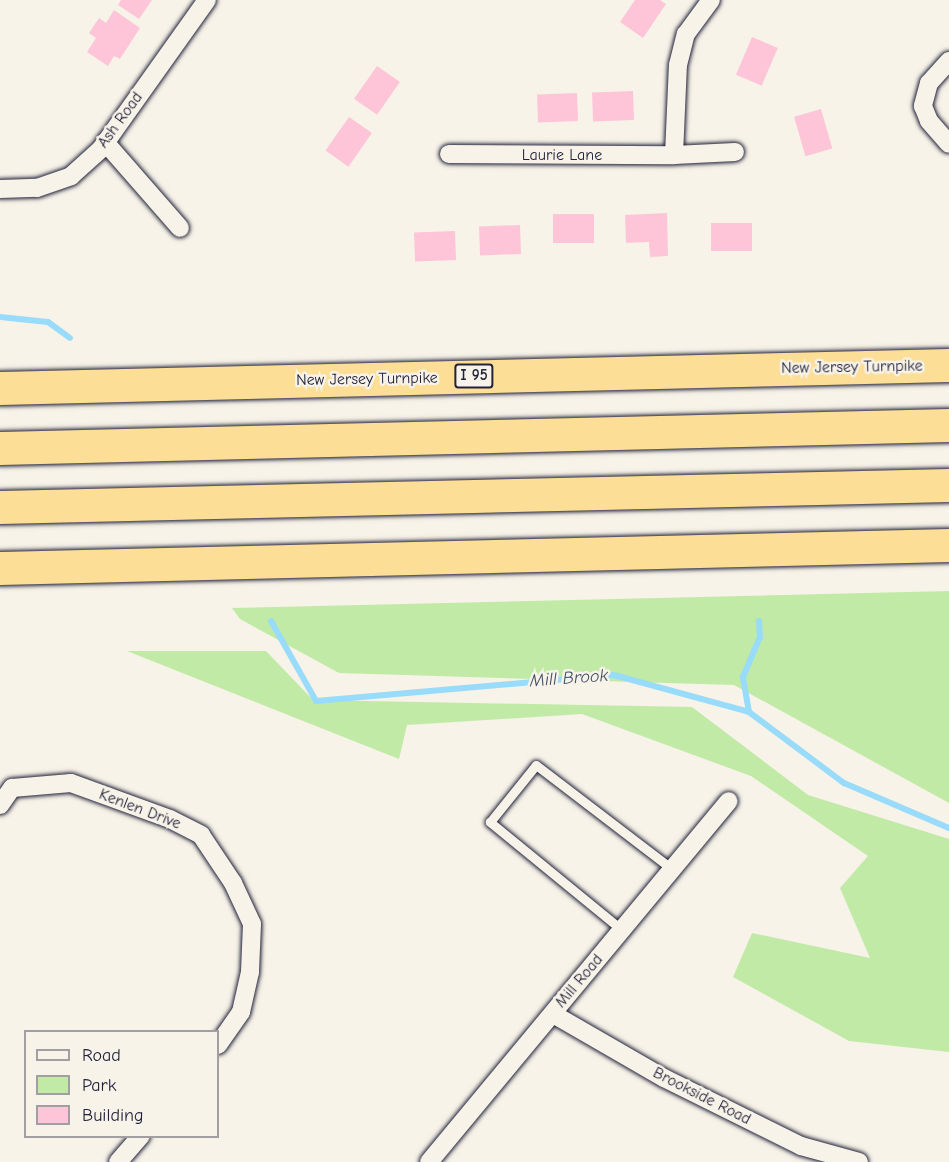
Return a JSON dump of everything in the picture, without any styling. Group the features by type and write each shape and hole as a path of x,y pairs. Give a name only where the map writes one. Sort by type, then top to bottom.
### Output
{"highway":[{"name":"New Jersey Turnpike","path":"0,388 949,365"},
{"path":"0,448 949,425"},
{"path":"0,507 949,485"},
{"path":"0,568 949,545"}],"street":[{"name":"Ash Road","path":"0,189 37,188 71,176 105,142 207,0"},
{"path":"674,155 678,65 686,34 711,0"},
{"path":"949,60 929,83 923,106 929,121 949,144"},
{"path":"105,142 180,228"},
{"name":"Laurie Lane","path":"449,154 674,155 735,152"},
{"name":"Kenlen Drive","path":"0,804 12,788 71,783 170,819 201,835 233,884 252,924 250,972 240,1012 219,1044"},
{"name":"Mill Road","path":"434,1160 729,801"},
{"name":"Brookside Road","path":"553,1014 664,1078 801,1146 859,1162"},
{"path":"118,1162 140,1138"}],"lane":[{"path":"622,930 490,822 536,765 672,869"}],"green space":[{"path":"949,591 949,803 734,685 339,673 240,619 232,608"},
{"path":"127,651 266,651 313,700 692,707 808,795 949,839 949,1052 849,1041 733,977 752,933 870,958 840,888 868,856 751,776 582,714 407,725 399,759"}],"building":[{"path":"121,0 152,0 139,19 118,5"},
{"path":"635,0 660,0 666,4 643,38 620,22"},
{"path":"114,10 140,28 120,59 114,56 108,66 87,52 96,38 89,33 99,18 106,23"},
{"path":"752,37 778,48 762,86 736,75"},
{"path":"377,66 400,82 377,115 354,99"},
{"path":"633,91 634,120 593,121 592,92"},
{"path":"577,93 578,121 538,122 537,94"},
{"path":"821,109 832,148 805,156 794,117"},
{"path":"349,117 372,133 348,167 325,151"},
{"path":"667,213 668,256 650,257 649,242 626,243 625,215"},
{"path":"553,214 594,214 594,243 553,243"},
{"path":"711,223 752,223 752,251 711,251"},
{"path":"520,225 521,254 480,255 479,226"},
{"path":"455,231 456,260 415,261 414,232"}],"waterway":[{"name":"Mill Brook","path":"0,317 48,322 70,338"},
{"name":"Mill Brook","path":"271,621 316,701 614,675 749,712 844,783 949,828"},
{"path":"749,712 743,677 760,637 759,621"}]}
